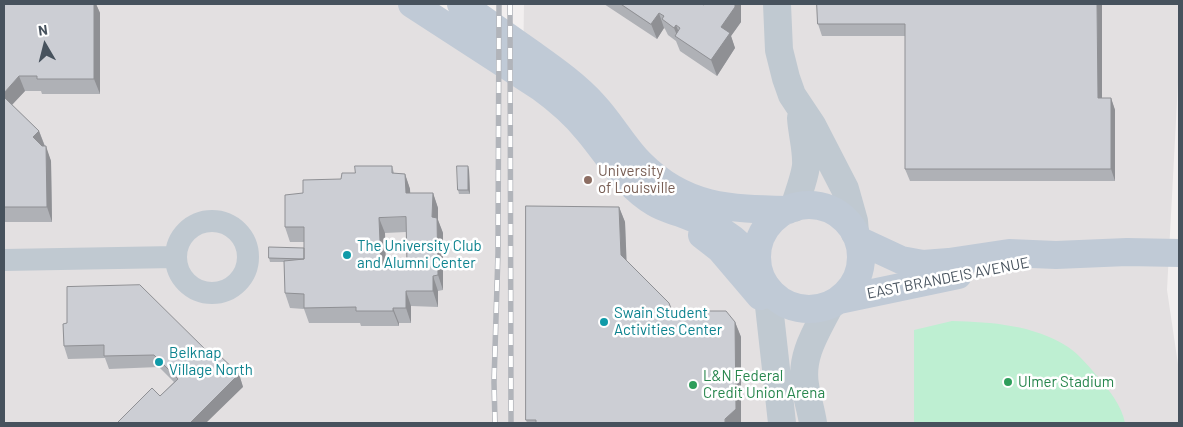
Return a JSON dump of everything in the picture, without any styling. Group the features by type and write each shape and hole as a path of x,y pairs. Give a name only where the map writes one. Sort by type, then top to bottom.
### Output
{"main road":[{"path":"412,4 540,87 558,101 588,130 629,181 657,204 720,249 760,295 765,289"},
{"path":"461,4 558,73 594,104 641,164 675,190 707,204 742,209 791,209 809,205 825,208 846,220 857,237 861,251 860,270 852,287 835,303 819,309 795,308 765,289 748,251 723,231 712,224 657,204"},
{"path":"765,289 757,252 763,233 776,217 791,209"},
{"name":"EAST BRANDEIS AVENUE","path":"857,237 901,260 923,264 1009,253 1056,255 1179,253"},
{"name":"EAST BRANDEIS AVENUE","path":"835,303 954,275 1003,268 1056,255"}],"street":[{"path":"777,4 777,38 781,66 792,96 812,125 845,189 857,237"},
{"path":"791,209 803,181 806,166 800,109"},
{"path":"4,260 176,257"},
{"path":"765,289 782,423"},
{"path":"813,423 804,369 809,346 835,303"}],"shaded area":[{"name":"University of Louisville","path":"4,4 435,4 523,69 524,4 1179,4 1179,64 1167,290 1179,371 1179,423 4,423"}],"green space":[{"name":"Ulmer Stadium","path":"952,321 982,322 1027,329 1068,347 1084,361 1111,393 1121,410 1125,423 914,423 914,330"}],"building":[{"path":"4,4 94,4 94,79 37,79 37,76 19,76 4,93"},
{"path":"621,4 735,4 735,7 721,27 730,33 711,60 675,36 680,28 676,25 674,28 662,19 664,16 659,13 651,24"},
{"path":"817,4 1097,4 1098,98 1111,98 1111,169 905,169 905,24 818,24"},
{"path":"4,97 39,131 33,137 42,146 46,146 47,207 4,207"},
{"name":"The University Club and Alumni Center","path":"355,166 392,166 392,173 405,174 406,193 433,193 432,217 437,218 438,275 433,276 433,291 406,291 406,308 393,308 393,311 356,311 356,307 304,308 304,294 285,293 284,261 304,259 304,227 285,227 285,195 303,193 303,180 341,179 342,173 355,173","holes":["406,217 407,264 381,265 379,218"]},
{"path":"457,166 468,166 468,190 458,190"},
{"name":"Swain Student Activities Center","path":"526,206 619,207 621,255 669,303 672,311 726,311 735,322 736,409 725,419 725,423 536,423 536,420 526,420"},
{"path":"269,247 304,248 304,259 269,258"},
{"name":"Belknap Village North","path":"140,285 212,356 216,352 239,374 190,423 117,423 152,388 160,396 178,379 154,355 104,356 104,345 64,346 63,324 67,323 67,287"}],"railway":[{"path":"495,423 499,4"},
{"path":"510,4 511,423"}],"place":[{"name":"University of Louisville","path":"588,180"},
{"name":"The University Club and Alumni Center","path":"347,255"},
{"name":"Swain Student Activities Center","path":"604,322"},
{"name":"Belknap Village North","path":"159,362"},
{"name":"Ulmer Stadium","path":"1008,382"},
{"name":"L&N Federal Credit Union Arena","path":"693,385"}]}
